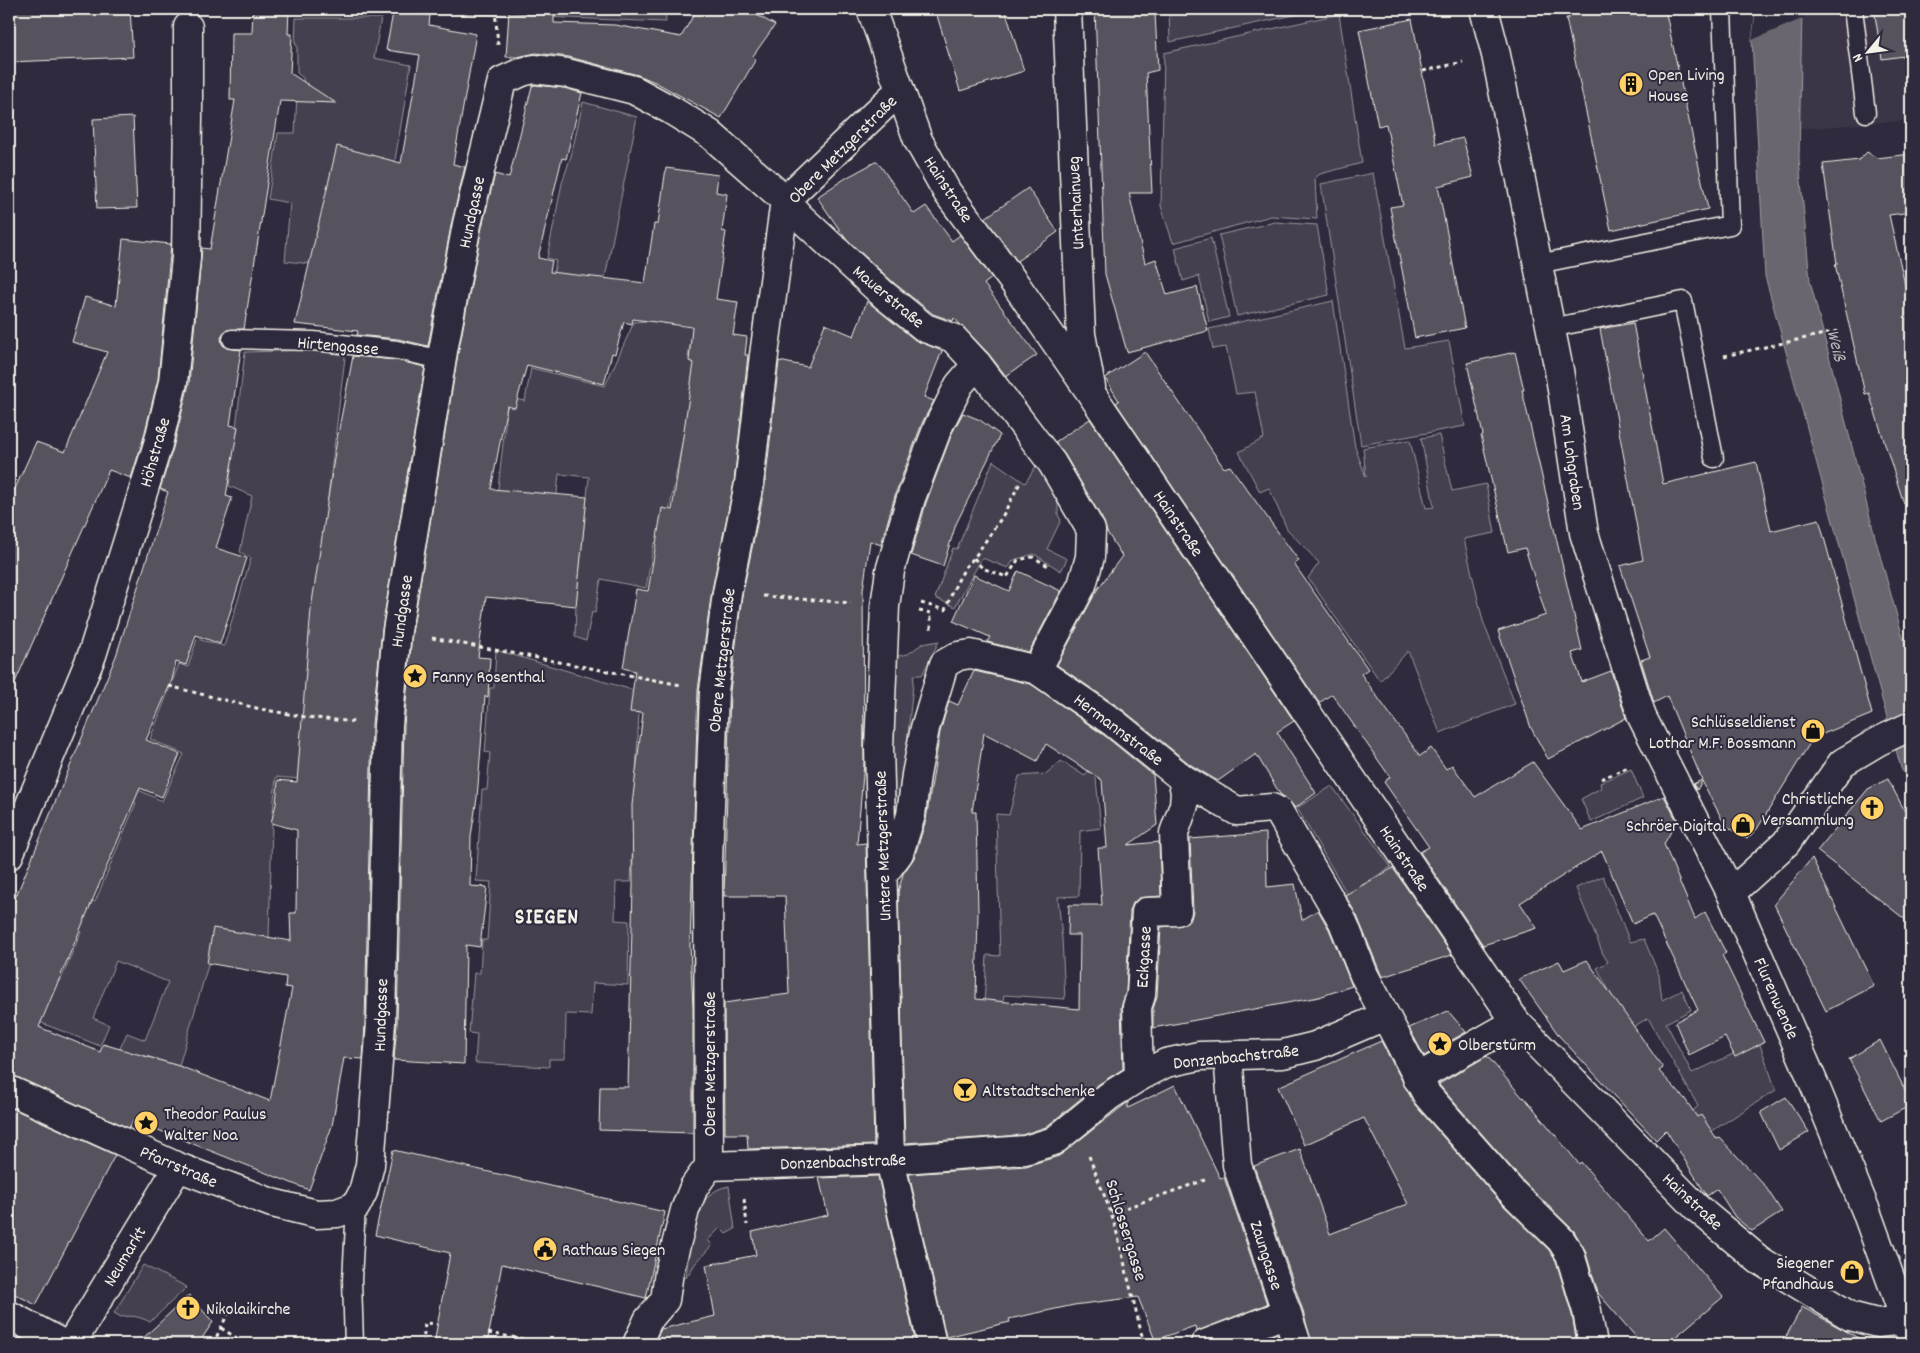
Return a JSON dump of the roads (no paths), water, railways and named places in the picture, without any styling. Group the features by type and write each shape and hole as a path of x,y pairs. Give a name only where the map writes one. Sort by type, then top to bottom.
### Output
{"street":[{"name":"Hainstraße","path":"871,9 918,140 947,192 1016,285 1093,396 1516,1022 1697,1208 1759,1260 1850,1316 1908,1329"},
{"name":"Unterhainweg","path":"1066,9 1082,334 1093,396"},
{"name":"Am Lohgraben","path":"1484,9 1496,55 1551,328 1584,533 1642,717 1731,893"},
{"name":"Höhstraße","path":"9,854 92,655 158,444 173,382 186,258 188,27"},
{"name":"Mauerstraße","path":"502,81 534,69 567,73 634,90 671,110 710,134 786,200 799,216 884,295 925,328 953,338 977,364 1052,463 1091,530 1090,557 1082,586 1037,670"},
{"name":"Hundgasse","path":"356,1206 363,1192 370,1164 381,1024 388,725 397,631 442,360 467,224 502,81"},
{"name":"Obere Metzgerstraße","path":"709,1166 708,863 714,691 727,593 749,484 764,355 786,200 900,91"},
{"name":"Untere Metzgerstraße","path":"932,1344 890,1160 886,1047 884,872 879,748 886,599 890,572 911,498 938,427 959,385 977,364"},
{"name":"Hermannstraße","path":"884,872 899,854 911,815 916,774 925,728 944,664 958,656 971,654 1037,670 1114,722 1182,778 1237,811 1272,808 1279,812 1343,922 1364,975 1385,1016"},
{"path":"1731,893 1786,843 1842,763 1878,740 1911,726"},
{"name":"Eckgasse","path":"1138,1078 1137,1007 1142,995 1146,912 1177,911 1174,833 1184,805 1185,792 1182,778"},
{"name":"Flurenwende","path":"1731,893 1866,1211 1908,1329"},
{"path":"1385,1016 1427,1095 1512,1192 1561,1240 1570,1254 1587,1311 1593,1344"},
{"name":"Donzenbachstraße","path":"709,1166 890,1160 1025,1150 1054,1141 1109,1096 1166,1063 1199,1056 1283,1054 1315,1046 1385,1016"},
{"path":"1417,1078 1516,1022"},
{"name":"Zaungasse","path":"1228,1056 1237,1165 1297,1344"},
{"name":"Pfarrstraße","path":"9,1090 178,1167 272,1203 317,1214 337,1212 356,1206"},
{"path":"637,1344 648,1320 666,1300 669,1272 685,1210 694,1187 709,1166"},
{"name":"Neumarkt","path":"71,1344 178,1167"},
{"path":"1205,1344 1287,1313"},
{"path":"9,1315 62,1344"}],"lane":[{"path":"1538,264 1730,225 1722,9"},
{"path":"1853,9 1866,113"},
{"path":"1551,328 1683,301 1714,458"},
{"name":"Hirtengasse","path":"232,339 313,341 397,350 442,360"},
{"path":"354,1344 352,1280 356,1206"}],"place":[{"name":"Open Living House","path":"1631,84"},
{"name":"Fanny Rosenthal","path":"415,676"},
{"name":"Schlüsseldienst Lothar M.F. Bossmann","path":"1813,731"},
{"name":"Christliche Versammlung","path":"1872,808"},
{"name":"Schröer Digital","path":"1743,825"},
{"name":"Olbersturm","path":"1440,1044"},
{"name":"Altstadtschenke","path":"965,1090"},
{"name":"Theodor Paulus Walter Noa","path":"146,1123"},
{"name":"Rathaus Siegen","path":"545,1249"},
{"name":"Siegener Pfandhaus","path":"1852,1272"},
{"name":"Nikolaikirche","path":"188,1308"}],"district":[{"name":"SIEGEN","path":"547,915"}],"water label":[{"name":"Weiß","path":"1838,345"}]}
